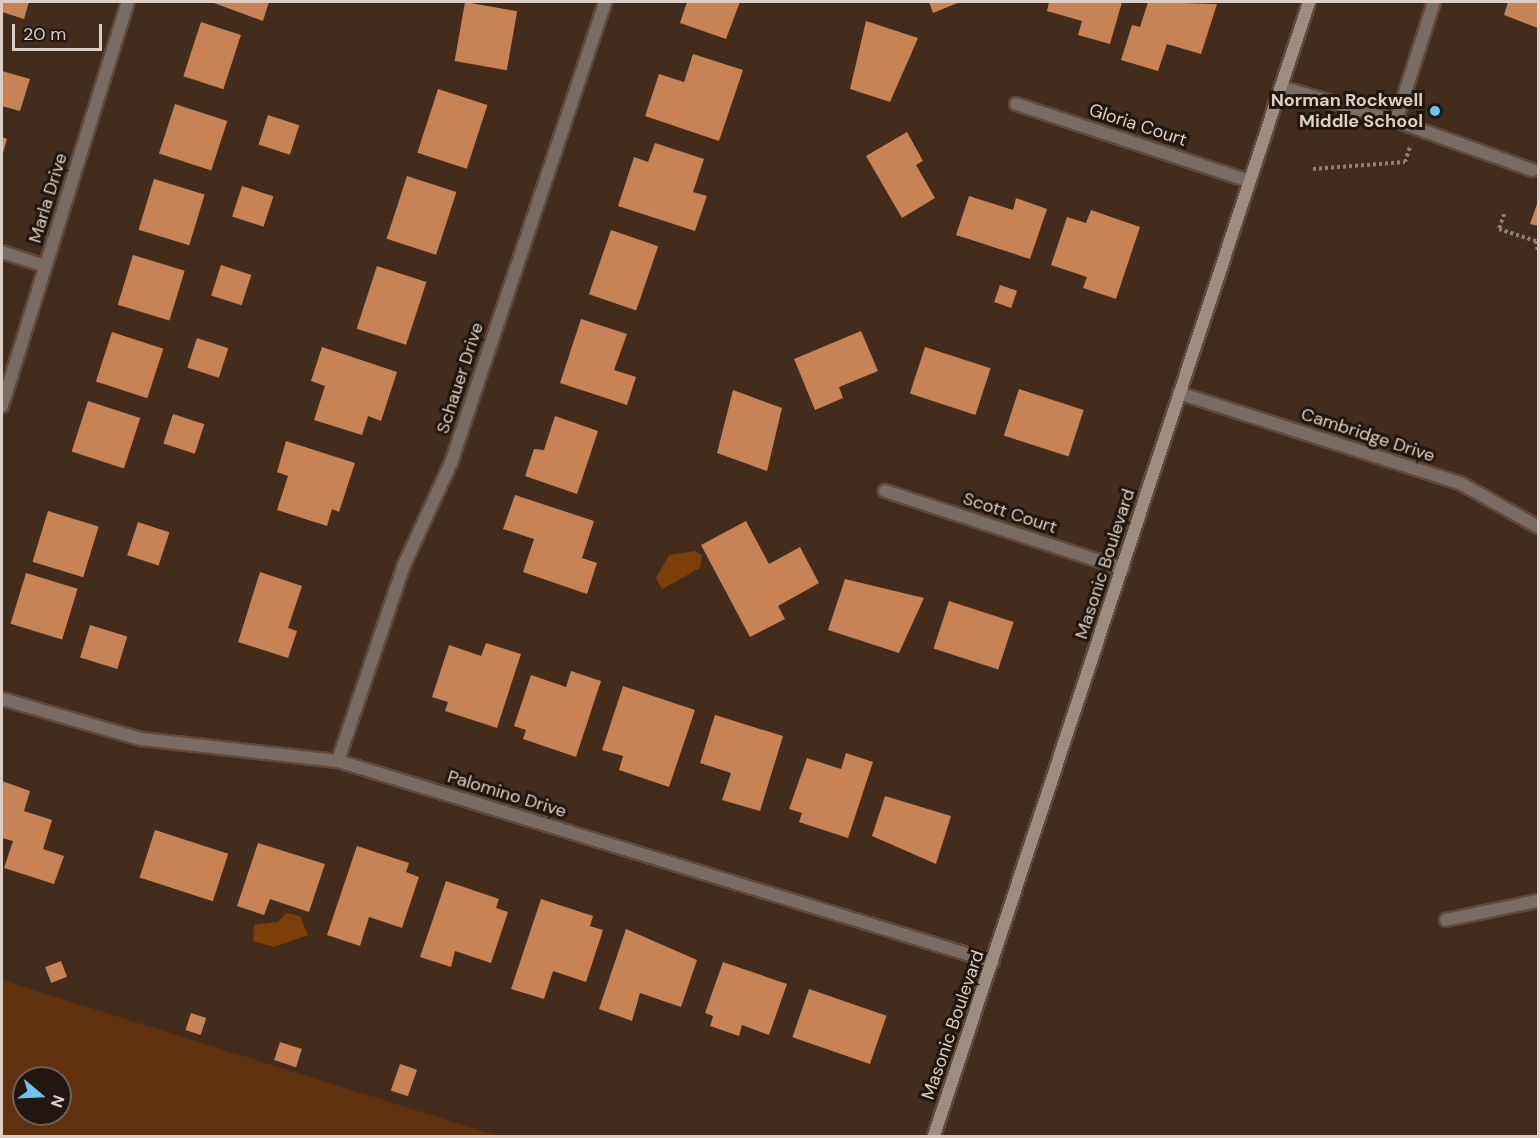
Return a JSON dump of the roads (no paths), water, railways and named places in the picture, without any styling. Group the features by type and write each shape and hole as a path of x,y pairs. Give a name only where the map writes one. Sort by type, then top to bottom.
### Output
{"street":[{"name":"Marla Drive","path":"2,406 128,2"},
{"name":"Schauer Drive","path":"338,761 404,565 451,463 605,2"},
{"name":"Masonic Boulevard","path":"934,1137 1309,2"},
{"path":"1396,121 1434,2"},
{"path":"1281,87 1396,121 1532,170"},
{"name":"Gloria Court","path":"1016,104 1249,181"},
{"path":"2,252 45,266"},
{"name":"Cambridge Drive","path":"1179,393 1460,483 1539,527"},
{"name":"Scott Court","path":"885,491 1123,569"},
{"name":"Palomino Drive","path":"2,699 141,739 338,761 993,962"},
{"path":"1446,920 1539,901"}],"place":[{"name":"Norman Rockwell Middle School","path":"1435,111"}]}
